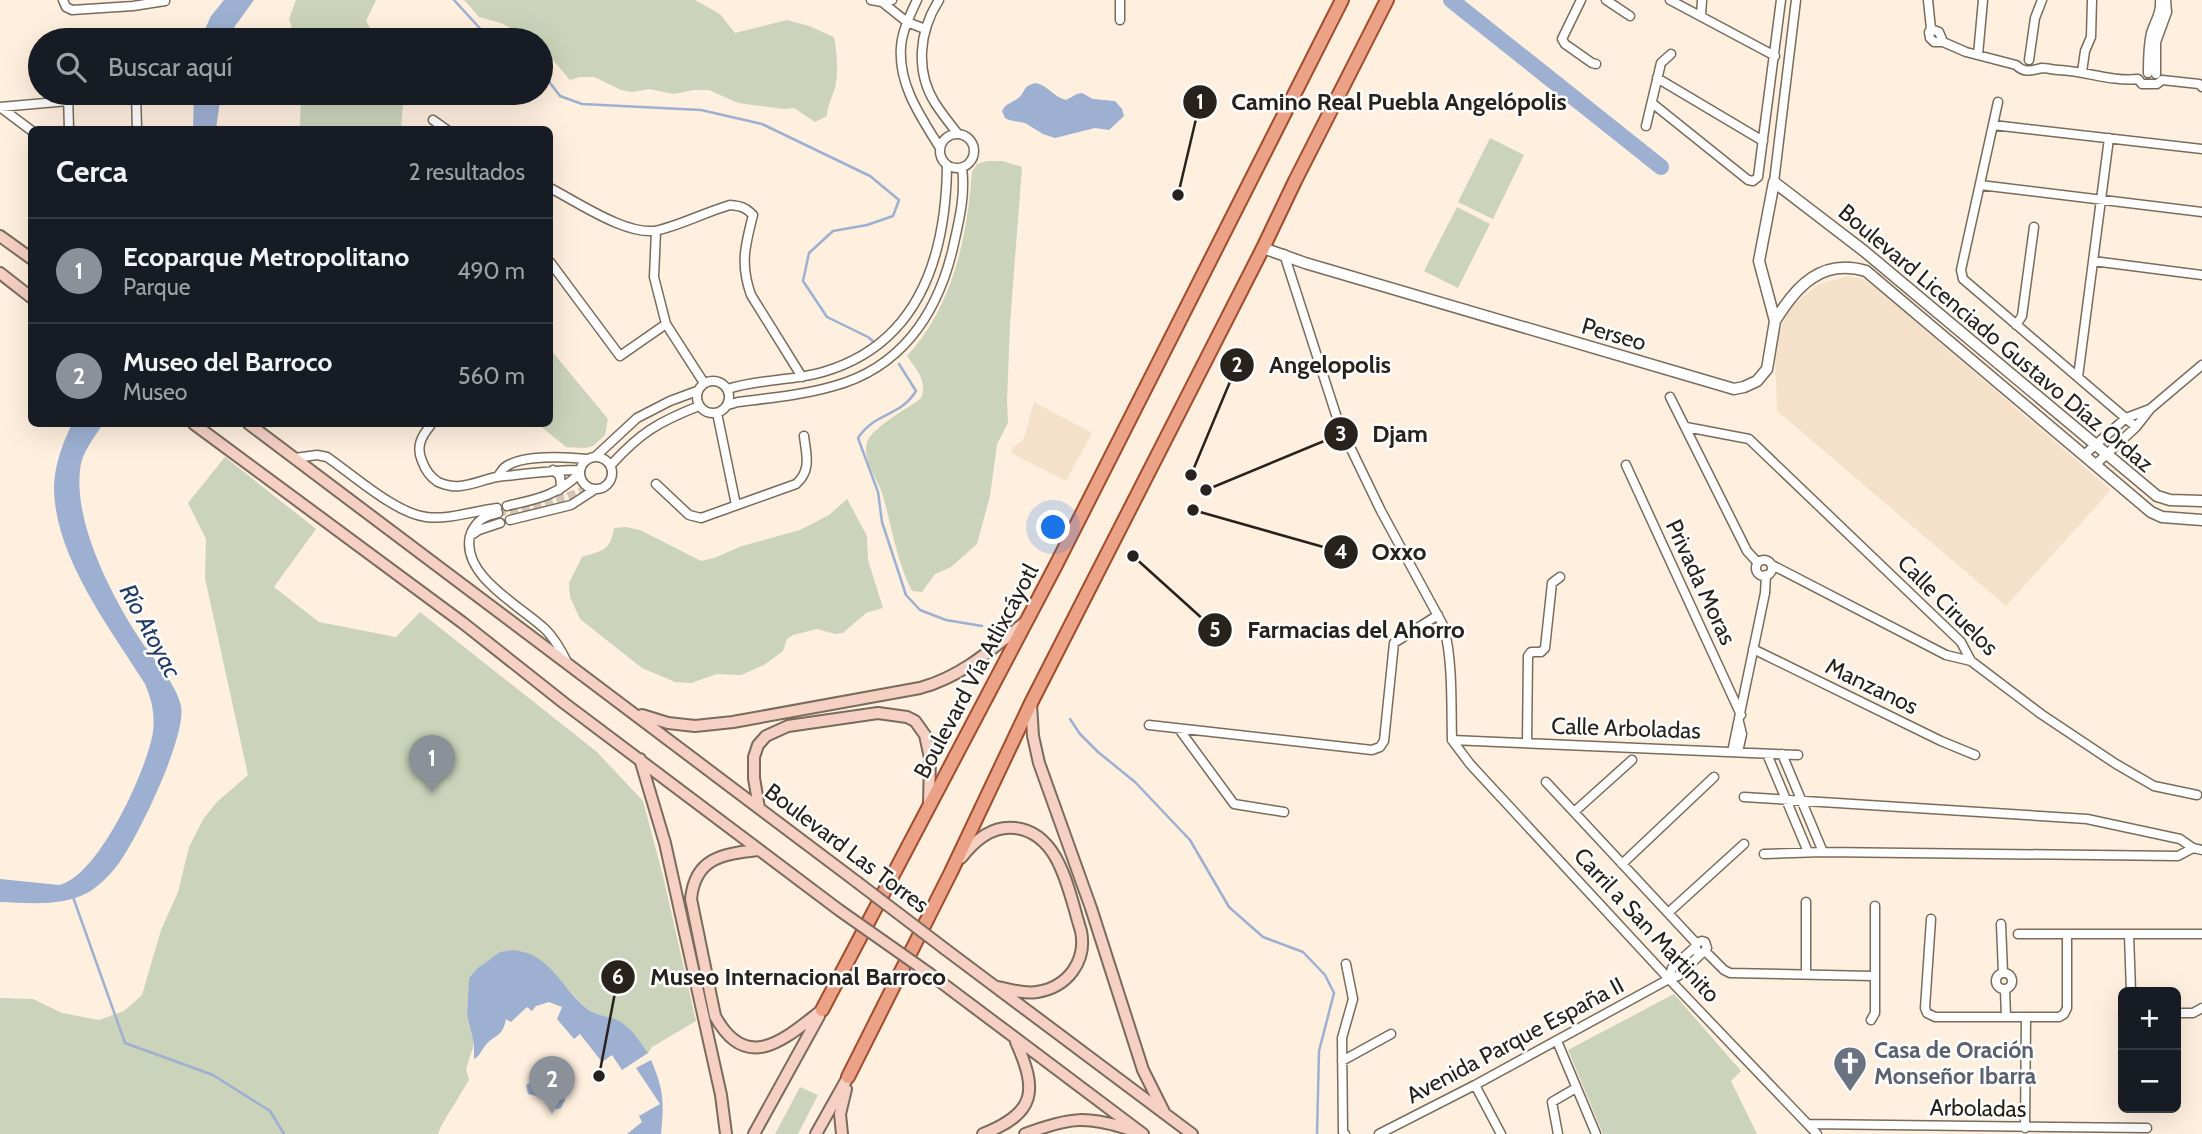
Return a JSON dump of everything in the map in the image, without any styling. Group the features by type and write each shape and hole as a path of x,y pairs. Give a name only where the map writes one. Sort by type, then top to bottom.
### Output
{"main road":[{"name":"Boulevard Vía Atlixcáyotl","path":"754,1134 822,1010 1125,429 1342,0"},
{"path":"816,1134 848,1077 951,872 1031,703 1387,0"},
{"path":"0,236 28,256"},
{"path":"0,273 28,295"},
{"path":"198,427 463,623 758,850 930,974 1143,1134"},
{"name":"Boulevard Las Torres","path":"253,427 1192,1134"},
{"path":"636,714 668,723 695,726 733,722 920,688 940,683 971,666 1024,623"},
{"path":"1031,703 1033,736 1039,763 1091,908 1143,1070 1164,1112"},
{"path":"759,808 754,757 766,736 788,726 878,713 915,721 925,735 930,758 929,804"},
{"path":"640,759 665,843 721,1095 726,1134"},
{"path":"951,872 976,841 998,828 1030,830 1046,841 1058,860 1081,931 1083,942 1080,961 1066,978 1046,990 1027,992 998,987"},
{"path":"758,850 713,860 698,872 693,886 691,899 715,1016 722,1029 739,1043 762,1048 782,1041 822,1010"},
{"path":"983,1134 1015,1118 1027,1101 1030,1079 1015,1040"},
{"path":"842,1134 840,1114 848,1077"},
{"path":"1025,1134 1054,1123 1086,1119 1106,1121 1143,1134"}],"street":[{"path":"63,0 66,7 72,10 165,1"},
{"path":"871,0 892,0"},
{"path":"917,0 901,45 904,78 919,114 940,148 941,158 947,166 962,168 969,164 974,150 969,139 958,134 935,102 929,89 921,50 925,29 939,0"},
{"path":"1120,0 1120,20"},
{"path":"1581,0 1562,39 1596,64"},
{"path":"1606,0 1630,16"},
{"path":"1670,0 1775,57"},
{"path":"1701,16 1702,0"},
{"path":"1652,103 1748,180 1753,181 1758,177 1781,0"},
{"path":"1774,182 1796,0"},
{"path":"1928,0 1929,32 1934,42 1942,42 2017,65 2020,69 2031,72 2041,68 2082,72 2138,79 2148,84 2157,83 2149,44 2152,30 2160,15 2160,0"},
{"path":"1978,55 1983,0"},
{"path":"2029,60 2035,18 2042,0"},
{"path":"2082,72 2085,51 2091,37 2092,0"},
{"path":"2155,76 2156,42 2167,12 2166,0"},
{"path":"882,2 907,22 925,29"},
{"path":"1646,126 1661,63 1671,54"},
{"path":"2017,65 2020,61 2029,60 2041,68"},
{"path":"2138,79 2143,74 2201,84"},
{"path":"1657,78 1763,141"},
{"path":"1998,102 1961,270 1963,279 2136,428"},
{"path":"0,107 28,103"},
{"path":"68,105 69,126"},
{"path":"136,105 137,126"},
{"path":"0,107 28,128"},
{"path":"433,121 441,126"},
{"path":"1993,125 2202,149"},
{"path":"940,148 947,138 958,134"},
{"path":"2078,377 2109,138"},
{"path":"728,389 825,372 865,354 880,344 909,313 921,293 937,254 945,216 947,166"},
{"path":"697,391 699,406 705,412 717,413 738,402 836,386 877,366 910,339 935,303 946,276 962,208 962,168"},
{"name":"Perseo","path":"1263,248 1305,263 1734,389 1757,381 1767,369 1774,321 1759,261 1774,182"},
{"name":"Boulevard Licenciado Gustavo Díaz Ordaz","path":"1774,182 1864,251 2157,496 2170,500 2202,501"},
{"path":"1980,185 2202,212"},
{"path":"553,190 618,223 639,230 656,231 730,205 742,206 753,215 744,250 746,281 751,295 802,377"},
{"path":"2016,325 2022,316 2034,227"},
{"path":"656,231 654,277 666,324 704,383"},
{"path":"1283,254 1339,424 1381,511 1444,627 1448,643 1452,740"},
{"path":"2093,261 2202,275"},
{"path":"553,266 620,356 666,324"},
{"name":"Boulevard Licenciado Gustavo Díaz Ordaz","path":"1774,321 1791,295 1814,276 1851,266 1866,271 2151,512 2162,517 2202,520"},
{"path":"2095,465 2136,428 2150,409 2202,365"},
{"path":"507,506 544,497 559,490 637,418 697,391 704,383 713,380 722,383 728,389 728,405"},
{"path":"1670,397 1747,551 1758,563"},
{"path":"510,520 571,505 607,485 611,480 611,466 629,445 652,427 699,406"},
{"path":"2084,456 2126,418 2150,409"},
{"path":"717,413 736,505"},
{"path":"429,427 419,444 419,454 429,474 438,482 459,486 497,477 552,470 580,472"},
{"name":"Calle Ciruelos","path":"1686,427 1749,439 1961,642 1971,661 2041,714 2116,764 2154,786 2197,795"},
{"path":"656,484 689,515 701,518 796,484 807,469 804,436"},
{"path":"295,458 317,455 327,457 400,509 418,515 438,517 497,510 476,523 468,543 470,557 477,571 546,630 567,662"},
{"path":"497,477 504,468 514,463 552,456 605,459 611,466"},
{"name":"Privada Moras","path":"1626,465 1740,719"},
{"path":"552,470 560,476 559,490"},
{"path":"580,472 582,482 594,490"},
{"path":"470,536 500,523"},
{"path":"1772,565 1771,572 1766,575 1759,574 1756,569 1762,560 1768,561 1946,655 1971,661"},
{"path":"1735,752 1765,593 1766,575"},
{"path":"1527,743 1528,656 1531,652 1541,652 1545,648 1552,583 1560,577"},
{"path":"1149,725 1372,750 1381,747 1384,741 1394,643 1437,615"},
{"name":"Manzanos","path":"1753,649 1975,755"},
{"path":"1179,729 1234,804 1284,812"},
{"name":"Calle Arboladas","path":"1452,740 1798,755"},
{"name":"Carril a San Martinito","path":"1452,740 1470,764 1669,979 1817,1134"},
{"path":"1767,754 1808,852"},
{"path":"1782,754 1823,852"},
{"path":"1574,812 1632,760"},
{"path":"1622,864 1714,777"},
{"path":"1546,782 1695,945"},
{"path":"1744,797 2087,819 2179,839 2198,849"},
{"path":"1668,913 1744,844"},
{"path":"1764,855 1823,852 2178,856 2198,849"},
{"path":"1806,902 1806,974"},
{"path":"1871,1020 1875,1013 1875,906"},
{"path":"1931,919 1925,1008 1927,1013 1935,1017 2059,1017 2064,1014 2067,1008 2067,934"},
{"path":"2001,924 2003,973 1997,977 1996,982 2000,988 2005,989 2006,1017"},
{"path":"2018,934 2202,934"},
{"path":"2129,934 2131,987"},
{"path":"1669,979 1672,968 1699,941 1707,945 1704,952 1730,973 1874,976"},
{"name":"Avenida Parque España II","path":"1379,1134 1475,1086 1678,976 1704,952"},
{"path":"1345,1134 1342,1038 1353,999 1346,964"},
{"path":"2181,1013 2193,1013 2202,1009"},
{"path":"2025,1128 2026,1017"},
{"path":"1342,1061 1391,1034"},
{"path":"1557,1041 1596,1134"},
{"path":"1475,1086 1502,1134"},
{"path":"1558,1134 1553,1099 1576,1088"},
{"name":"Arboladas","path":"1808,1124 2147,1128"}],"shaded area":[{"path":"1848,276 1863,279 1875,287 2111,490 2006,606 1777,411 1775,355 1780,330 1790,307 1819,284"},
{"path":"1034,402 1092,433 1066,481 1011,453 1012,448 1023,440"}],"green space":[{"path":"296,0 376,0 366,21 370,28 292,28 289,19"},
{"path":"464,0 695,0 720,14 735,33 787,20 834,37 837,77 827,116 815,122 794,108 738,103 709,90 674,94 649,89 632,92 621,90 594,77 570,80 553,60 553,28 510,28 479,17"},
{"path":"301,105 403,105 401,126 300,126"},
{"path":"1490,138 1524,155 1493,219 1458,202"},
{"path":"1003,161 1022,167 1010,324 1008,423 997,444 990,496 977,544 951,567 935,574 922,592 912,591 898,555 882,493 868,461 867,442 883,424 921,398 922,381 907,356 936,315 946,293 961,246 972,172 977,164"},
{"path":"1457,207 1490,224 1458,288 1424,271"},
{"path":"553,353 608,419 605,435 593,446 566,447 542,427 553,427"},
{"path":"225,457 316,529 274,587 319,622 396,637 420,612 597,752 643,801 696,1021 652,1047 648,1053 635,1035 606,1016 598,1016 584,1006 544,964 469,978 467,1015 474,1044 466,1069 469,1080 438,1134 0,1134 0,998 33,999 62,1013 99,1020 124,1011 142,995 161,930 178,892 189,847 204,818 217,802 248,775 205,578 206,539 188,503"},
{"path":"847,499 867,536 868,560 883,608 866,613 843,633 835,634 817,629 793,635 787,639 783,651 764,665 741,675 717,674 691,683 675,682 642,668 580,619 570,597 569,583 582,557 605,548 614,528 640,530 701,561 800,530 829,515"},
{"path":"1674,994 1741,1071 1731,1081 1757,1134 1603,1134 1568,1050"},
{"path":"800,1087 818,1095 798,1134 775,1134"}],"water":[{"path":"224,0 254,0 234,28 206,28"},
{"path":"1036,83 1066,100 1082,93 1093,99 1115,101 1124,116 1109,130 1095,128 1055,138 1025,123 1005,118 1002,111 1005,106 1020,96 1028,86"},
{"path":"194,105 219,105 216,126 193,126"},
{"path":"71,427 101,427 85,452 80,470 83,513 89,535 117,601 174,688 181,706 181,720 177,740 149,810 127,850 105,879 89,892 68,900 45,903 0,902 0,879 59,885 74,878 89,863 104,843 131,795 153,732 152,708 145,684 86,590 63,538 56,511 54,485 60,453"},
{"path":"514,950 530,954 546,964 578,1001 598,1014 624,1024 648,1053 622,1070 612,1055 602,1062 580,1034 574,1039 557,1019 562,1007 549,1002 536,1006 532,1011 527,1007 511,1022 506,1019 500,1033 488,1042 474,1059 474,1044 467,1015 469,978 500,952"},
{"path":"651,1060 662,1096 661,1134 627,1134 642,1122 639,1116 660,1104 636,1068"},
{"path":"545,1067 567,1077 565,1100 561,1108 551,1108 541,1097 528,1094 526,1085 536,1079"}],"waterway":[{"path":"454,0 480,28"},
{"path":"1451,0 1661,167"},
{"path":"553,87 560,96 582,104 701,110 762,124 870,176 899,200 893,216 867,225 833,231 809,253 803,281 827,317 875,343"},
{"path":"899,364 916,391 903,406 872,423 858,438 878,492 882,522 906,595 920,610 946,620 982,626"},
{"path":"1070,719 1080,734 1135,782 1190,840 1229,907 1263,937 1303,952 1325,975 1334,993 1319,1051 1317,1134"},
{"path":"73,897 125,1043 213,1075 270,1111 284,1134"}],"tunnel":[{"path":"498,513 566,497 590,488"}],"place":[{"name":"Camino Real Puebla Angelópolis","path":"1178,195"},
{"name":"Angelopolis","path":"1191,475"},
{"name":"Djam","path":"1206,490"},
{"name":"Oxxo","path":"1193,510"},
{"name":"Farmacias del Ahorro","path":"1133,556"},
{"name":"Ecoparque Metropolitano","path":"432,793"},
{"name":"Museo Internacional Barroco","path":"599,1076"},
{"name":"Casa de Oración Monseñor Ibarra","path":"1850,1093"},
{"name":"Museo del Barroco","path":"552,1114"}],"water label":[{"name":"Río Atoyac","path":"150,631"}]}
